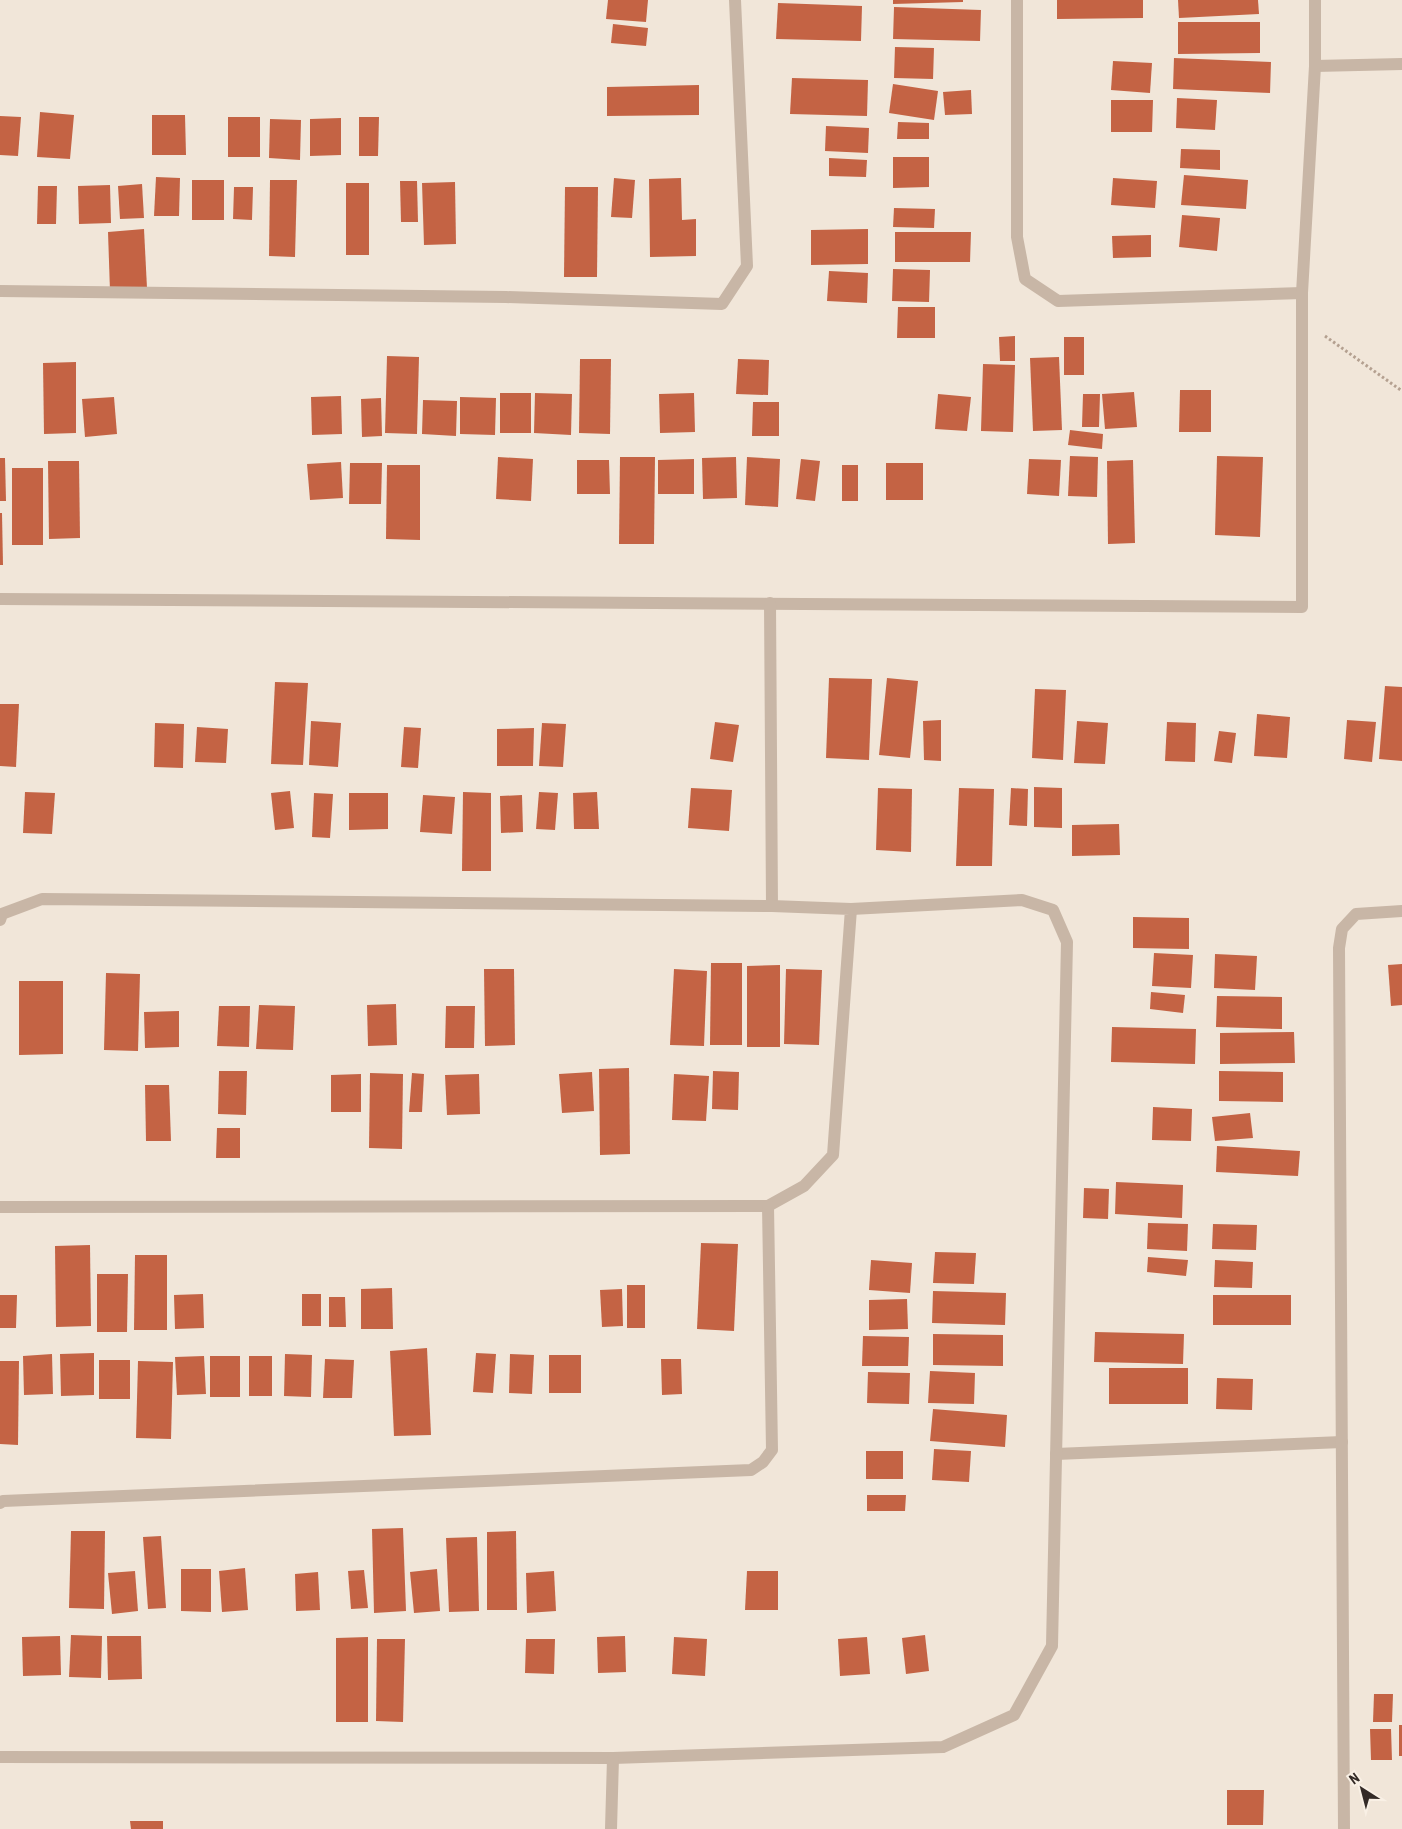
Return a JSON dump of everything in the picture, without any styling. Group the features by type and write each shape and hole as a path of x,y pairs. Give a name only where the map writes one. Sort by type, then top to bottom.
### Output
{"street":[{"path":"0,291 506,296 722,304 747,266 735,0"},
{"path":"1017,0 1017,237 1025,279 1058,301 1302,293"},
{"path":"0,598 1302,607 1302,293 1316,66 1315,0"},
{"path":"1316,66 1402,64"},
{"path":"770,603 772,906"},
{"path":"0,920 2,914 42,899 772,906 851,909 1022,900 1053,910 1067,942 1052,1646 1014,1714 943,1747 613,1758 0,1757"},
{"path":"0,1207 768,1206 804,1186 834,1155 851,909"},
{"path":"1344,1829 1339,948 1342,929 1356,914 1402,911"},
{"path":"0,1503 4,1501 751,1470 764,1462 772,1450 768,1206"},
{"path":"1056,1454 1342,1442"},
{"path":"611,1829 613,1758"}],"path":[{"path":"1302,319 1402,391"}],"building":[{"path":"608,0 648,0 646,22 606,19"},
{"path":"893,0 963,0 963,2 893,4"},
{"path":"1057,0 1143,0 1143,18 1057,19"},
{"path":"1178,0 1258,0 1259,14 1179,18"},
{"path":"778,3 862,6 861,41 776,39"},
{"path":"894,7 981,10 980,41 893,39"},
{"path":"1178,22 1260,22 1260,53 1178,54"},
{"path":"613,24 648,28 646,46 611,43"},
{"path":"895,47 934,48 933,79 894,78"},
{"path":"1174,58 1271,62 1270,93 1173,89"},
{"path":"1113,61 1152,63 1150,93 1111,90"},
{"path":"792,78 868,80 867,116 790,114"},
{"path":"893,84 938,91 934,120 889,113"},
{"path":"699,85 699,115 607,116 607,87"},
{"path":"971,90 972,114 945,115 943,92"},
{"path":"1177,98 1217,100 1215,130 1176,128"},
{"path":"1111,100 1153,100 1152,132 1111,132"},
{"path":"40,112 74,115 70,159 37,157"},
{"path":"152,115 185,115 186,155 152,155"},
{"path":"0,116 21,117 18,156 0,155"},
{"path":"228,117 260,117 260,157 228,157"},
{"path":"359,117 379,117 378,156 359,156"},
{"path":"341,118 341,155 310,156 310,119"},
{"path":"270,119 301,120 300,160 269,158"},
{"path":"898,122 929,123 929,139 897,139"},
{"path":"826,126 869,128 868,153 825,151"},
{"path":"1181,149 1220,150 1220,170 1180,168"},
{"path":"893,157 929,157 929,187 893,188"},
{"path":"829,158 867,160 866,177 829,176"},
{"path":"1184,175 1248,180 1246,209 1181,205"},
{"path":"156,177 180,178 179,216 154,216"},
{"path":"614,178 635,180 632,218 611,217"},
{"path":"681,178 682,220 696,219 696,256 650,257 649,179"},
{"path":"1113,178 1157,181 1155,208 1111,205"},
{"path":"192,180 224,180 224,220 192,220"},
{"path":"270,180 297,180 295,257 269,256"},
{"path":"400,181 417,181 418,222 401,222"},
{"path":"455,182 456,244 424,245 422,183"},
{"path":"346,183 369,183 369,255 346,255"},
{"path":"142,184 144,218 120,219 118,186"},
{"path":"110,185 111,223 79,224 78,186"},
{"path":"38,186 57,186 56,224 37,224"},
{"path":"234,187 253,187 252,220 233,219"},
{"path":"565,187 598,187 597,277 564,277"},
{"path":"894,208 935,209 934,228 893,227"},
{"path":"1182,215 1220,218 1217,251 1179,247"},
{"path":"144,229 147,288 110,291 108,232"},
{"path":"868,229 868,264 811,265 811,230"},
{"path":"895,232 971,232 970,262 895,262"},
{"path":"1151,235 1151,257 1113,258 1112,236"},
{"path":"893,269 930,270 929,302 892,301"},
{"path":"829,271 868,273 867,303 827,301"},
{"path":"898,307 935,307 935,338 897,338"},
{"path":"1015,336 1015,361 1000,361 999,337"},
{"path":"1064,337 1084,337 1084,375 1064,375"},
{"path":"387,356 419,357 417,434 385,433"},
{"path":"1059,357 1062,430 1033,431 1030,358"},
{"path":"580,359 611,359 610,434 579,433"},
{"path":"738,359 769,360 768,395 736,394"},
{"path":"76,362 76,433 44,434 43,363"},
{"path":"983,364 1015,365 1013,432 981,431"},
{"path":"1180,390 1211,390 1211,432 1179,432"},
{"path":"1134,392 1137,427 1105,429 1102,394"},
{"path":"500,393 531,393 531,433 500,433"},
{"path":"535,393 572,394 571,435 534,433"},
{"path":"694,393 695,432 660,433 659,394"},
{"path":"938,394 971,397 967,431 935,429"},
{"path":"1083,394 1100,394 1099,427 1082,427"},
{"path":"341,396 342,434 312,435 311,397"},
{"path":"114,397 117,434 85,437 82,399"},
{"path":"460,397 496,398 495,435 460,434"},
{"path":"381,398 382,436 362,437 361,399"},
{"path":"423,400 457,401 456,436 422,434"},
{"path":"753,402 779,402 779,436 752,436"},
{"path":"1070,430 1103,434 1102,449 1068,445"},
{"path":"1070,456 1098,457 1097,497 1068,496"},
{"path":"1217,456 1263,457 1260,537 1215,535"},
{"path":"498,457 533,459 531,501 496,499"},
{"path":"620,457 655,457 654,544 619,544"},
{"path":"736,457 737,498 703,499 702,458"},
{"path":"747,457 780,459 778,507 745,505"},
{"path":"0,458 5,458 6,501 0,501"},
{"path":"694,459 694,494 658,494 658,460"},
{"path":"801,459 820,461 815,501 796,499"},
{"path":"1029,459 1061,460 1059,496 1027,494"},
{"path":"577,460 609,460 610,494 577,494"},
{"path":"1133,460 1135,543 1108,544 1107,461"},
{"path":"48,461 79,461 80,538 49,539"},
{"path":"341,462 343,498 310,500 307,464"},
{"path":"350,463 382,463 381,504 349,504"},
{"path":"886,463 923,463 923,500 886,500"},
{"path":"387,465 420,465 420,540 386,539"},
{"path":"842,465 858,465 858,501 842,501"},
{"path":"12,468 43,468 43,545 12,545"},
{"path":"0,513 2,513 3,565 0,565"},
{"path":"829,678 872,679 869,760 826,758"},
{"path":"887,678 918,681 910,758 879,755"},
{"path":"275,682 308,683 303,765 271,764"},
{"path":"1385,686 1402,687 1402,761 1379,759"},
{"path":"1035,689 1066,690 1063,760 1032,758"},
{"path":"0,704 19,704 16,767 0,766"},
{"path":"1257,714 1290,717 1287,758 1254,756"},
{"path":"941,720 941,761 924,760 923,721"},
{"path":"1347,720 1376,722 1372,762 1344,759"},
{"path":"311,721 341,723 338,767 309,765"},
{"path":"1077,721 1108,723 1105,764 1074,763"},
{"path":"715,722 739,725 733,762 710,759"},
{"path":"1167,722 1196,723 1195,762 1165,761"},
{"path":"155,723 184,724 183,768 154,767"},
{"path":"542,723 566,724 563,767 539,766"},
{"path":"197,727 228,729 226,763 195,762"},
{"path":"404,727 421,728 418,768 401,767"},
{"path":"534,728 533,766 497,766 497,729"},
{"path":"1219,731 1236,733 1232,763 1214,761"},
{"path":"1034,787 1062,788 1062,828 1034,827"},
{"path":"691,788 732,790 729,831 688,828"},
{"path":"878,788 912,789 911,852 876,850"},
{"path":"959,788 994,789 992,866 956,866"},
{"path":"1011,788 1028,789 1027,826 1009,825"},
{"path":"290,791 294,828 275,830 271,793"},
{"path":"25,792 55,793 52,834 23,833"},
{"path":"463,792 491,793 491,871 462,871"},
{"path":"539,792 558,793 555,830 536,829"},
{"path":"597,792 599,829 574,829 573,793"},
{"path":"314,793 333,794 330,838 312,837"},
{"path":"349,793 388,793 388,829 349,830"},
{"path":"423,795 455,797 452,834 420,832"},
{"path":"522,795 523,832 501,833 500,796"},
{"path":"1119,824 1120,855 1072,856 1072,825"},
{"path":"1133,917 1189,918 1189,949 1133,948"},
{"path":"1154,953 1193,955 1191,988 1152,986"},
{"path":"1215,954 1257,956 1255,990 1214,988"},
{"path":"711,963 742,963 742,1045 710,1045"},
{"path":"1402,964 1402,1005 1391,1006 1388,965"},
{"path":"780,965 780,1047 747,1047 747,966"},
{"path":"484,969 514,969 515,1045 485,1046"},
{"path":"674,969 707,971 704,1046 670,1045"},
{"path":"786,969 822,970 819,1045 784,1044"},
{"path":"106,973 140,974 138,1051 104,1050"},
{"path":"19,981 63,981 63,1054 19,1055"},
{"path":"1151,992 1185,995 1183,1013 1150,1009"},
{"path":"1217,996 1282,997 1282,1029 1216,1027"},
{"path":"396,1004 397,1045 368,1046 367,1005"},
{"path":"259,1005 295,1006 293,1050 256,1049"},
{"path":"219,1006 250,1006 249,1047 217,1046"},
{"path":"446,1006 475,1006 474,1048 445,1048"},
{"path":"179,1011 179,1047 145,1048 144,1012"},
{"path":"1112,1027 1196,1029 1195,1064 1111,1062"},
{"path":"1294,1032 1295,1063 1220,1064 1220,1033"},
{"path":"629,1068 630,1154 600,1155 599,1069"},
{"path":"219,1071 247,1071 246,1115 218,1114"},
{"path":"713,1071 739,1072 738,1110 712,1109"},
{"path":"1219,1071 1283,1072 1283,1102 1219,1101"},
{"path":"592,1072 594,1111 562,1113 559,1074"},
{"path":"370,1073 403,1074 402,1149 369,1148"},
{"path":"412,1073 424,1074 422,1112 409,1112"},
{"path":"361,1074 361,1112 331,1112 331,1075"},
{"path":"479,1074 480,1114 447,1115 445,1075"},
{"path":"674,1074 709,1076 706,1121 672,1120"},
{"path":"145,1085 169,1085 171,1141 146,1141"},
{"path":"1153,1107 1192,1109 1191,1141 1152,1140"},
{"path":"1250,1113 1253,1138 1215,1141 1212,1117"},
{"path":"217,1128 240,1128 240,1158 216,1158"},
{"path":"1217,1146 1300,1151 1298,1176 1216,1172"},
{"path":"1116,1182 1183,1185 1182,1218 1115,1214"},
{"path":"1084,1188 1109,1189 1108,1219 1083,1218"},
{"path":"1148,1223 1188,1224 1187,1251 1147,1249"},
{"path":"1213,1224 1257,1225 1256,1250 1212,1249"},
{"path":"701,1243 738,1244 734,1331 697,1329"},
{"path":"90,1245 91,1326 56,1327 55,1246"},
{"path":"935,1252 976,1253 974,1284 933,1283"},
{"path":"135,1255 167,1255 167,1330 134,1330"},
{"path":"1148,1257 1188,1260 1186,1276 1147,1272"},
{"path":"871,1260 912,1263 910,1293 869,1290"},
{"path":"1215,1260 1253,1262 1252,1288 1214,1287"},
{"path":"97,1274 128,1274 127,1332 97,1332"},
{"path":"627,1285 645,1285 645,1328 627,1328"},
{"path":"392,1288 393,1329 361,1329 361,1289"},
{"path":"622,1289 623,1326 602,1327 600,1290"},
{"path":"933,1291 1006,1293 1005,1325 932,1323"},
{"path":"203,1294 204,1328 175,1329 174,1295"},
{"path":"302,1294 321,1294 321,1326 302,1326"},
{"path":"0,1295 17,1295 16,1328 0,1328"},
{"path":"1213,1295 1291,1295 1291,1325 1213,1325"},
{"path":"329,1297 345,1297 346,1327 329,1327"},
{"path":"907,1299 908,1329 869,1330 869,1300"},
{"path":"1095,1332 1184,1334 1183,1364 1094,1362"},
{"path":"933,1334 1003,1335 1003,1366 933,1365"},
{"path":"863,1336 909,1337 908,1366 862,1366"},
{"path":"427,1348 431,1435 394,1436 390,1351"},
{"path":"94,1353 94,1395 61,1396 60,1354"},
{"path":"476,1353 496,1354 493,1393 473,1392"},
{"path":"52,1354 53,1394 24,1395 23,1356"},
{"path":"285,1354 312,1355 311,1397 284,1396"},
{"path":"510,1354 534,1355 532,1394 509,1393"},
{"path":"549,1355 581,1355 581,1393 549,1393"},
{"path":"204,1356 206,1394 177,1395 175,1357"},
{"path":"210,1356 240,1356 240,1397 210,1397"},
{"path":"249,1356 272,1356 272,1396 249,1396"},
{"path":"325,1359 354,1360 352,1398 323,1398"},
{"path":"661,1359 681,1359 682,1394 662,1395"},
{"path":"99,1360 130,1360 130,1399 99,1399"},
{"path":"0,1361 19,1361 18,1445 0,1444"},
{"path":"138,1361 173,1362 171,1439 136,1438"},
{"path":"1109,1368 1188,1368 1188,1404 1109,1404"},
{"path":"930,1371 975,1373 974,1404 928,1403"},
{"path":"868,1372 910,1373 909,1404 867,1403"},
{"path":"1217,1378 1253,1379 1252,1410 1216,1409"},
{"path":"933,1409 1007,1415 1005,1447 930,1441"},
{"path":"934,1449 971,1451 969,1482 932,1480"},
{"path":"866,1451 903,1451 903,1479 866,1479"},
{"path":"867,1495 906,1495 905,1511 867,1511"},
{"path":"403,1528 406,1611 374,1613 372,1529"},
{"path":"71,1531 105,1531 104,1609 69,1608"},
{"path":"516,1531 517,1610 487,1610 487,1532"},
{"path":"161,1536 166,1608 148,1609 143,1537"},
{"path":"477,1537 479,1611 449,1612 446,1538"},
{"path":"245,1568 248,1610 222,1612 219,1571"},
{"path":"181,1569 211,1569 211,1612 181,1611"},
{"path":"437,1569 440,1611 414,1613 410,1572"},
{"path":"364,1570 368,1608 351,1609 348,1571"},
{"path":"135,1571 138,1611 112,1614 108,1573"},
{"path":"554,1571 556,1611 527,1613 526,1573"},
{"path":"747,1571 778,1571 778,1610 745,1610"},
{"path":"318,1572 320,1610 296,1611 295,1574"},
{"path":"71,1635 102,1636 101,1678 69,1677"},
{"path":"925,1635 929,1671 906,1674 902,1638"},
{"path":"60,1636 61,1675 23,1676 22,1637"},
{"path":"107,1636 141,1636 142,1679 108,1680"},
{"path":"625,1636 626,1672 598,1673 597,1637"},
{"path":"368,1637 368,1722 336,1722 336,1638"},
{"path":"674,1637 707,1639 705,1676 672,1674"},
{"path":"867,1637 870,1674 840,1676 838,1639"},
{"path":"377,1639 405,1639 403,1722 376,1721"},
{"path":"526,1639 555,1639 554,1674 525,1673"},
{"path":"1374,1694 1393,1694 1392,1722 1373,1722"},
{"path":"1399,1725 1402,1725 1402,1756 1399,1756"},
{"path":"1370,1729 1391,1729 1392,1760 1371,1760"},
{"path":"1227,1790 1264,1790 1263,1825 1227,1825"},
{"path":"130,1821 163,1821 163,1829 131,1829"}]}
